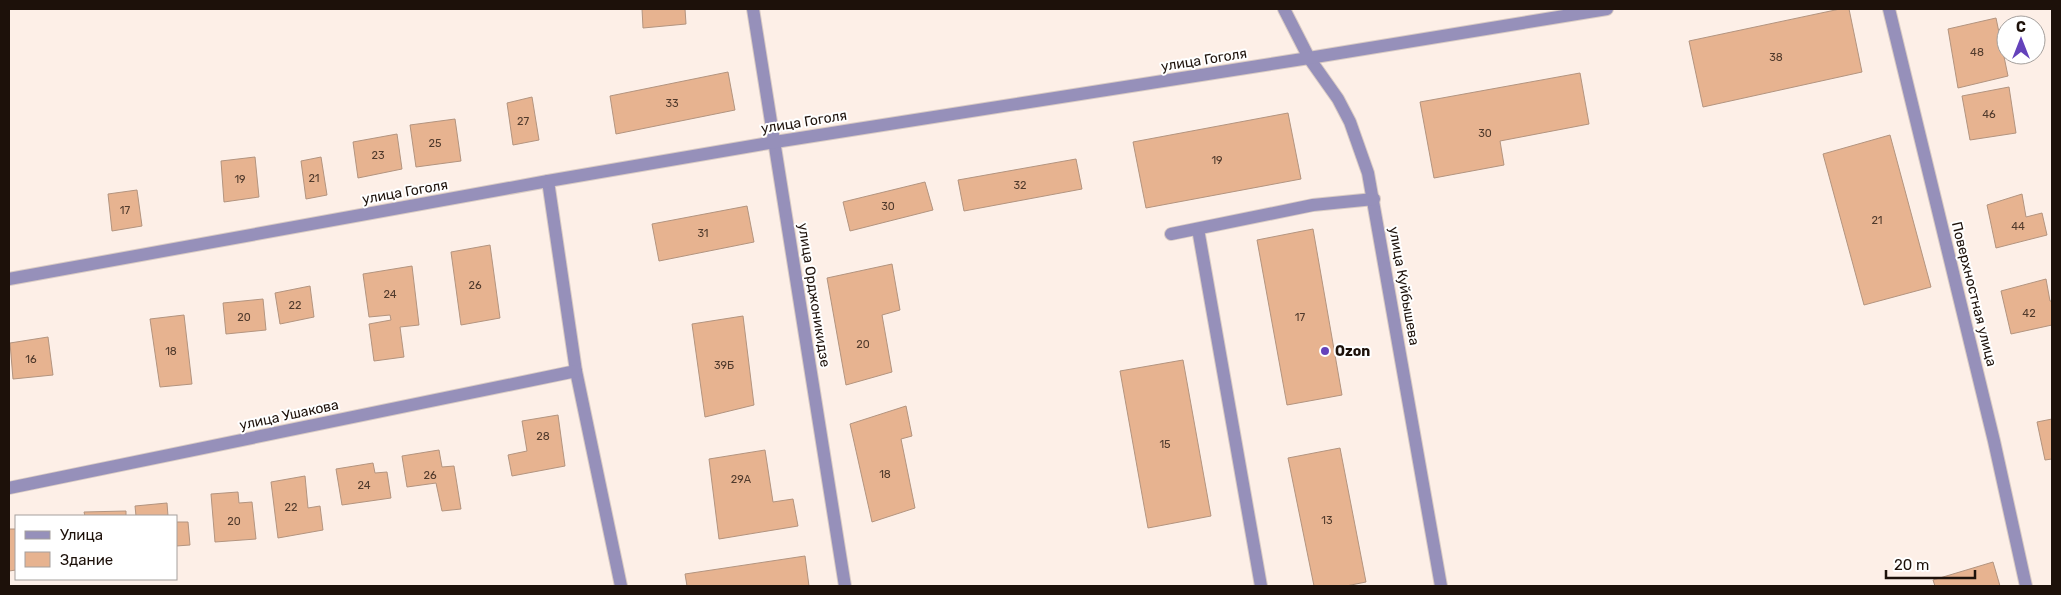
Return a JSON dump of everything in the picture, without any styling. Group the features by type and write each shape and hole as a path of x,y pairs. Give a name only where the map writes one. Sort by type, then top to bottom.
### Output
{"street":[{"name":"улица Орджоникидзе","path":"754,9 845,586"},
{"name":"улица Куйбышева","path":"1284,9 1293,30 1309,58 1338,99 1350,122 1368,173 1441,586"},
{"name":"улица Гоголя","path":"9,279 548,181 775,142 1607,9"},
{"name":"Поверхностная улица","path":"1889,9 1994,441 2026,586"},
{"path":"548,181 576,372 621,586"},
{"path":"1170,234 1313,205 1374,199"},
{"path":"1198,229 1261,586"},
{"name":"улица Ушакова","path":"9,488 576,372"}],"building":[{"path":"642,9 685,9 686,24 643,28"},
{"path":"1840,9 1849,9 1862,72 1703,107 1689,41"},
{"path":"1996,18 1996,65 2006,65 2008,76 1958,88 1948,29"},
{"path":"728,72 735,110 616,134 610,96"},
{"path":"1580,73 1589,124 1500,141 1504,165 1434,178 1420,102"},
{"path":"2009,87 2016,133 1970,140 1962,96"},
{"path":"532,97 539,140 513,145 507,103"},
{"path":"1288,113 1301,179 1146,208 1133,142"},
{"path":"455,119 461,161 416,167 410,125"},
{"path":"397,134 402,169 358,178 353,142"},
{"path":"1890,135 1931,287 1864,305 1823,154"},
{"path":"255,157 259,197 224,202 221,161"},
{"path":"321,157 327,195 306,199 301,161"},
{"path":"1076,159 1082,189 964,211 958,180"},
{"path":"925,182 933,210 850,231 843,202"},
{"path":"137,190 142,226 112,231 108,194"},
{"path":"2022,194 2026,217 2042,213 2047,235 1996,248 1987,205"},
{"path":"747,206 754,242 659,261 652,224"},
{"path":"1313,229 1342,395 1287,405 1257,240"},
{"path":"490,245 500,318 461,325 451,252"},
{"path":"892,264 900,310 882,315 892,372 846,385 827,278"},
{"path":"412,266 419,325 400,327 404,357 374,361 369,324 391,320 390,315 369,317 363,274"},
{"path":"2046,279 2050,301 2052,301 2052,325 2011,334 2001,291"},
{"path":"310,286 314,317 280,324 275,293"},
{"path":"263,299 266,330 226,334 223,303"},
{"path":"184,315 192,384 160,387 150,319"},
{"path":"743,316 754,405 705,417 692,324"},
{"path":"48,337 53,375 13,379 10,343"},
{"path":"1183,360 1211,516 1148,528 1120,371"},
{"path":"906,406 912,436 901,439 915,508 872,522 850,424"},
{"path":"558,415 565,466 512,476 508,455 527,451 522,421"},
{"path":"2052,419 2052,459 2045,460 2037,422"},
{"path":"1340,448 1366,582 1346,586 1314,586 1288,458"},
{"path":"439,450 442,467 454,466 461,509 442,511 436,483 407,487 402,456"},
{"path":"765,450 773,502 793,499 798,526 719,539 709,459"},
{"path":"373,463 375,473 387,472 391,498 342,505 336,469"},
{"path":"305,476 308,508 320,506 323,530 278,538 271,482"},
{"path":"238,492 239,503 252,502 256,539 215,542 211,494"},
{"path":"167,503 168,515 136,515 135,506"},
{"path":"126,511 126,515 85,515 84,512"},
{"path":"178,522 188,522 190,545 178,546"},
{"path":"9,529 15,529 15,570 9,571"},
{"path":"805,556 809,586 687,586 685,574"},
{"path":"1993,562 2000,586 1935,586 1933,580"}],"place":[{"name":"Ozon","path":"1325,351"}]}
